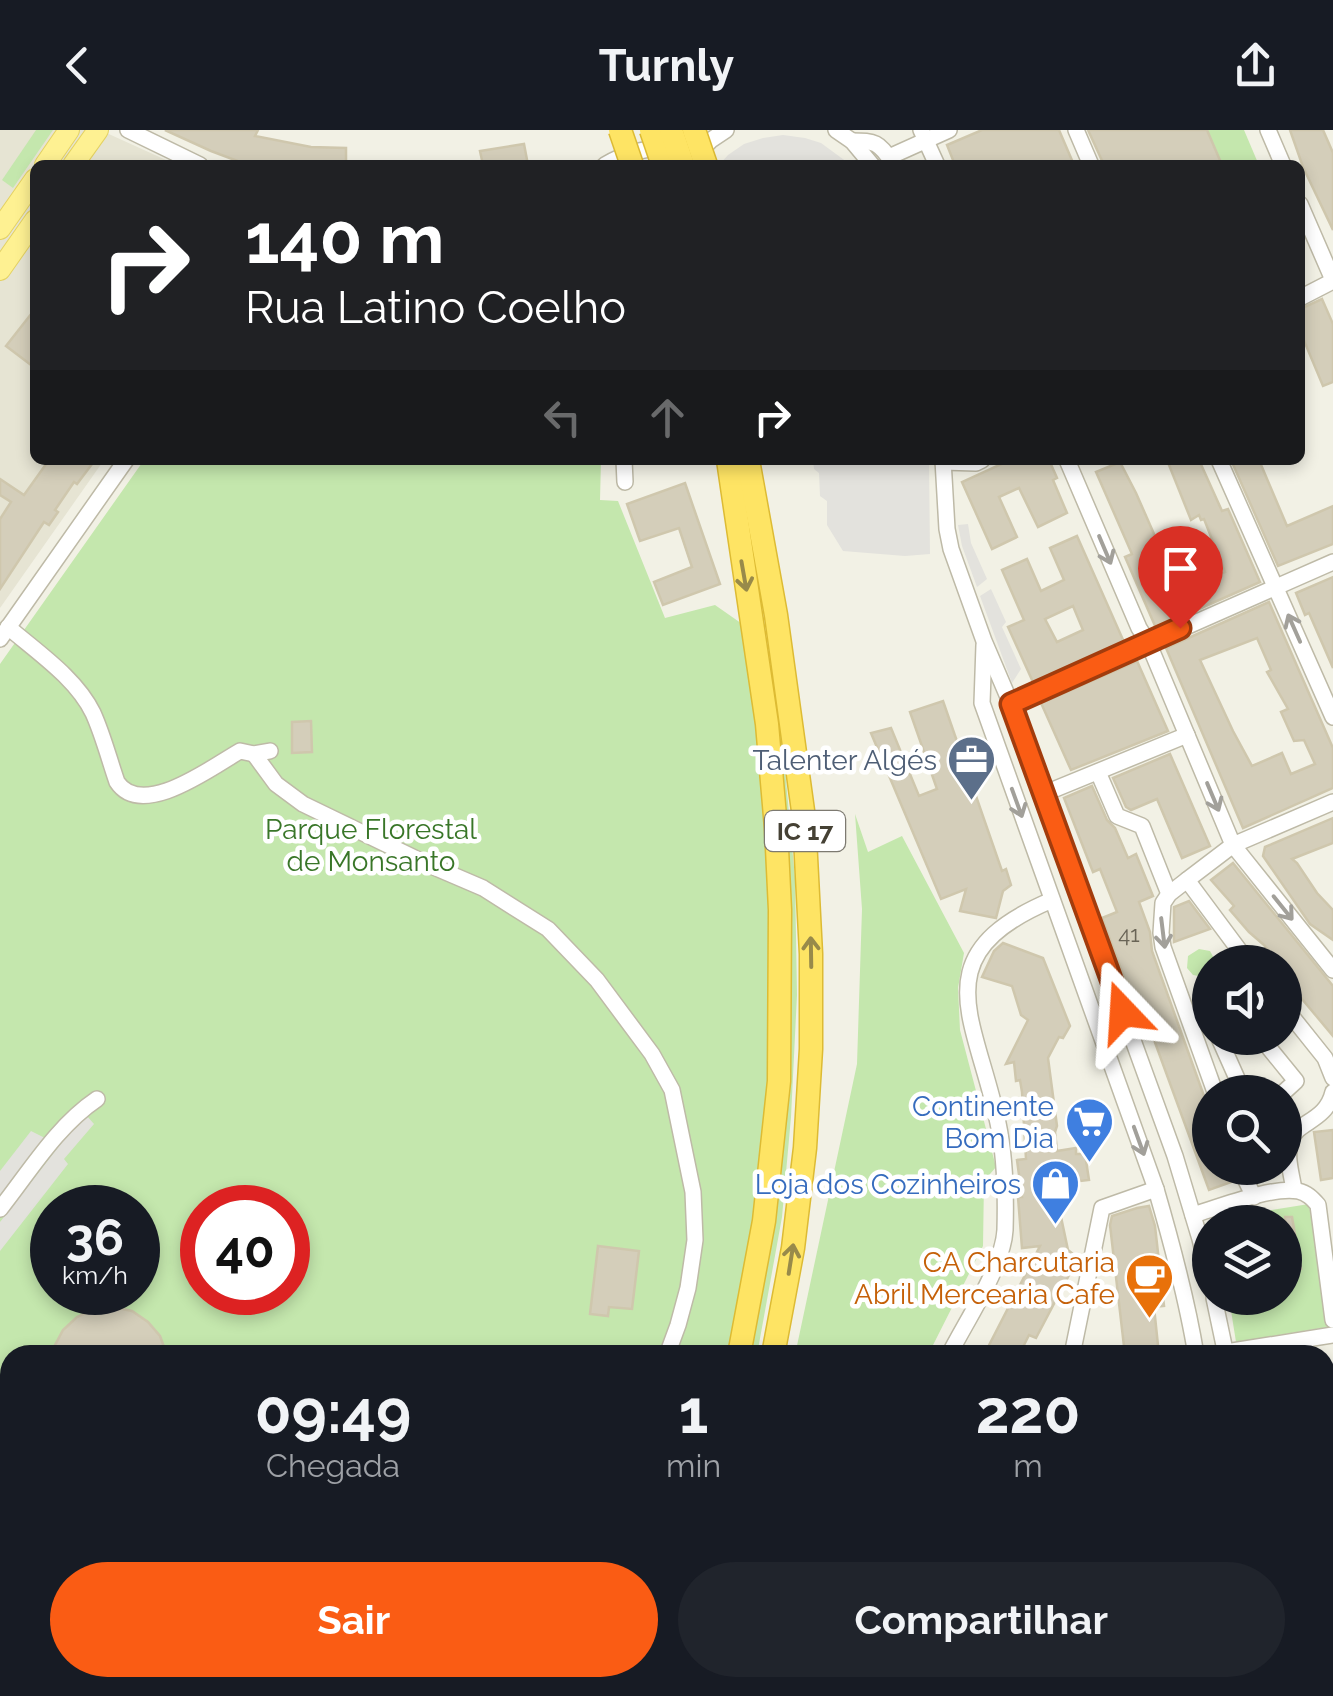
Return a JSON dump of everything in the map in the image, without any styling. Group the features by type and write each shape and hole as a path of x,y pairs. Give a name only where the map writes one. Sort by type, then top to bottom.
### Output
{"highway":[{"path":"620,130 630,160"},
{"path":"662,143 681,160"},
{"name":"IC 17","path":"739,465 776,615 804,818 810,923 810,1050 802,1182 775,1345"},
{"name":"IC 17","path":"739,465 741,557 760,675 780,910 780,1081 764,1220 742,1345"}],"main road":[{"path":"48,160 69,130"},
{"path":"77,160 98,130"},
{"path":"0,229 30,186"},
{"path":"0,270 30,227"}],"street":[{"path":"128,130 190,160"},
{"path":"616,160 662,143 682,130"},
{"path":"836,130 868,160"},
{"path":"893,160 924,135 949,130"},
{"path":"1076,130 1089,160"},
{"path":"1268,130 1281,160"},
{"path":"662,143 701,147 721,132"},
{"path":"924,135 935,160"},
{"path":"852,141 873,142 891,160"},
{"path":"1305,216 1333,280 1305,295"},
{"path":"122,465 4,633 68,679 86,702 117,782 128,794 147,796 183,784 240,750 262,753 276,784 303,804 483,888 548,928 597,980 652,1054 672,1090 693,1192 695,1240 688,1288 671,1345"},
{"path":"624,465 625,482"},
{"path":"943,465 949,540 1152,1090 1192,1212"},
{"path":"1069,465 1233,845 1327,952 1333,970"},
{"path":"1221,465 1333,718"},
{"path":"1011,704 1333,562"},
{"path":"984,641 982,703 1156,1189 1178,1265 1194,1345"},
{"path":"1043,794 1187,735"},
{"path":"1098,772 1117,816 1142,826 1168,894"},
{"path":"1209,1075 1164,948 1160,915 1163,903 1168,894 1233,845 1333,802"},
{"path":"1187,880 1235,945"},
{"path":"953,1345 1000,1258 1005,1231 999,1126 966,1000 969,969 977,953 1000,928 1025,911 1052,900"},
{"path":"1302,1029 1325,1058 1333,1078"},
{"path":"1275,1055 1291,1075"},
{"path":"1124,1100 1152,1090"},
{"path":"1302,1128 1330,1105 1333,1092"},
{"path":"0,1209 62,1129 98,1100"},
{"path":"1249,1185 1254,1197"},
{"path":"1293,1185 1294,1190"},
{"path":"1074,1345 1102,1208 1156,1189"},
{"path":"1227,1205 1294,1190 1309,1195 1318,1205 1333,1320"},
{"path":"1218,1315 1224,1345"},
{"path":"1304,1345 1333,1335"}],"shaded area":[{"path":"0,130 100,130 166,160 30,160 30,465 100,465 0,608"},
{"path":"763,138 805,138 821,143 844,160 724,160 744,144"},
{"path":"814,465 929,465 930,554 843,551 827,525 827,501 820,496 819,473"},
{"path":"968,524 971,543 987,579 977,587 958,525"},
{"path":"991,589 1006,622 1002,627 1021,669 1012,683 980,596"},
{"path":"87,1116 94,1124 64,1159 68,1164 52,1185 30,1185 30,1213 0,1251 0,1222 73,1128"},
{"path":"31,1131 45,1138 0,1197 0,1171"}],"green space":[{"path":"36,130 53,130 13,188 2,180"},
{"path":"1207,130 1244,130 1257,160 1220,160"},
{"name":"Parque Florestal de Monsanto","path":"140,465 601,465 600,500 618,501 665,618 715,605 758,635 774,681 783,748 795,878 797,995 782,1217 759,1345 0,1345 0,664"},
{"path":"855,814 868,852 902,836 964,953 958,988 960,1030 996,1167 984,1181 983,1246 933,1345 797,1345 857,1064 862,909"},
{"path":"1192,953 1192,974 1187,968"},
{"path":"1309,1204 1328,1327 1236,1342 1232,1315 1302,1315 1302,1205"}],"building":[{"path":"165,130 258,130 255,136 311,147 346,148 346,160 235,160"},
{"path":"982,130 1059,130 1072,160 953,160 947,145"},
{"path":"1088,130 1207,130 1220,160 1102,160"},
{"path":"1290,130 1323,130 1333,153 1333,230 1305,171 1305,160 1301,160"},
{"path":"524,144 527,160 482,160 480,151"},
{"path":"1322,299 1333,324 1333,382 1323,386 1305,343 1305,307"},
{"path":"30,315 30,364 6,346"},
{"path":"45,465 91,465 77,484 74,482 49,525 44,522 0,589 0,519 11,502 0,495 0,479 24,495"},
{"path":"999,465 1051,465 1067,513 1038,527 1019,488 999,497 1017,537 992,549 962,482"},
{"path":"1122,465 1158,543 1151,546 1172,594 1225,572 1204,519 1199,515 1191,520 1169,465 1201,465 1222,511 1228,509 1260,582 1156,628 1125,557 1132,554 1096,472"},
{"path":"1233,465 1261,465 1287,526 1333,506 1333,544 1278,566"},
{"path":"685,483 720,584 663,605 654,582 692,567 679,528 640,541 627,504"},
{"path":"1077,536 1124,642 1033,682 1008,627 1024,620 1002,570 1027,559 1041,591 1064,580 1050,548","holes":["1073,606 1083,630 1057,642 1045,619"]},
{"path":"1333,577 1333,668 1296,593"},
{"path":"1269,602 1333,748 1333,788 1243,828 1166,648","holes":["1257,638 1271,670 1267,672 1288,709 1281,712 1294,741 1304,740 1315,764 1291,774 1282,753 1252,766 1200,660"]},
{"path":"1137,661 1168,731 1071,770 1041,703"},
{"path":"943,701 1002,871 1006,869 1011,885 1003,891 996,918 960,911 966,889 941,899 871,733 891,728 919,796 937,789 910,712"},
{"path":"311,721 312,752 292,753 292,722"},
{"path":"1170,754 1210,846 1182,858 1157,799 1131,810 1113,778"},
{"path":"1092,786 1128,858 1136,854 1153,896 1139,902 1152,951 1196,1075 1192,1075 1192,1144 1142,1007 1136,1009 1102,918 1117,912 1100,869 1093,872 1064,798"},
{"path":"1333,818 1333,843 1292,859 1333,910 1333,940 1310,924 1263,856 1265,847"},
{"path":"1233,863 1300,945 1264,945 1230,910 1234,906 1211,880"},
{"path":"1189,901 1210,929 1174,942 1174,907"},
{"path":"1003,943 1043,958 1070,1026 1048,1058 1057,1151 1076,1148 1076,1154 1085,1154 1089,1180 1054,1184 1068,1250 1078,1258 1036,1338 1029,1335 1024,1345 989,1345 1040,1246 1022,1248 1017,1160 1026,1159 1022,1092 1014,1062 1006,1064 1028,1020 1021,1015 1012,986 982,977 994,951"},
{"path":"1302,948 1333,986 1333,1036 1302,999"},
{"path":"1333,1130 1333,1178 1321,1180 1314,1132"},
{"path":"1149,1206 1155,1226 1164,1306 1154,1307 1158,1345 1124,1345 1110,1225 1112,1216"},
{"path":"598,1246 639,1251 632,1309 609,1307 608,1316 590,1314"},
{"path":"138,1315 160,1336 163,1345 55,1345 63,1330 77,1317"}],"place":[{"name":"Talenter Algés","path":"972,802"},
{"name":"Continente Bom Dia","path":"1089,1164"},
{"name":"Loja dos Cozinheiros","path":"1056,1226"},
{"name":"CA Charcutaria Abril Mercearia Cafe","path":"1150,1320"}],"route":[{"path":"1123,1012 1011,704 1180,628"}]}
